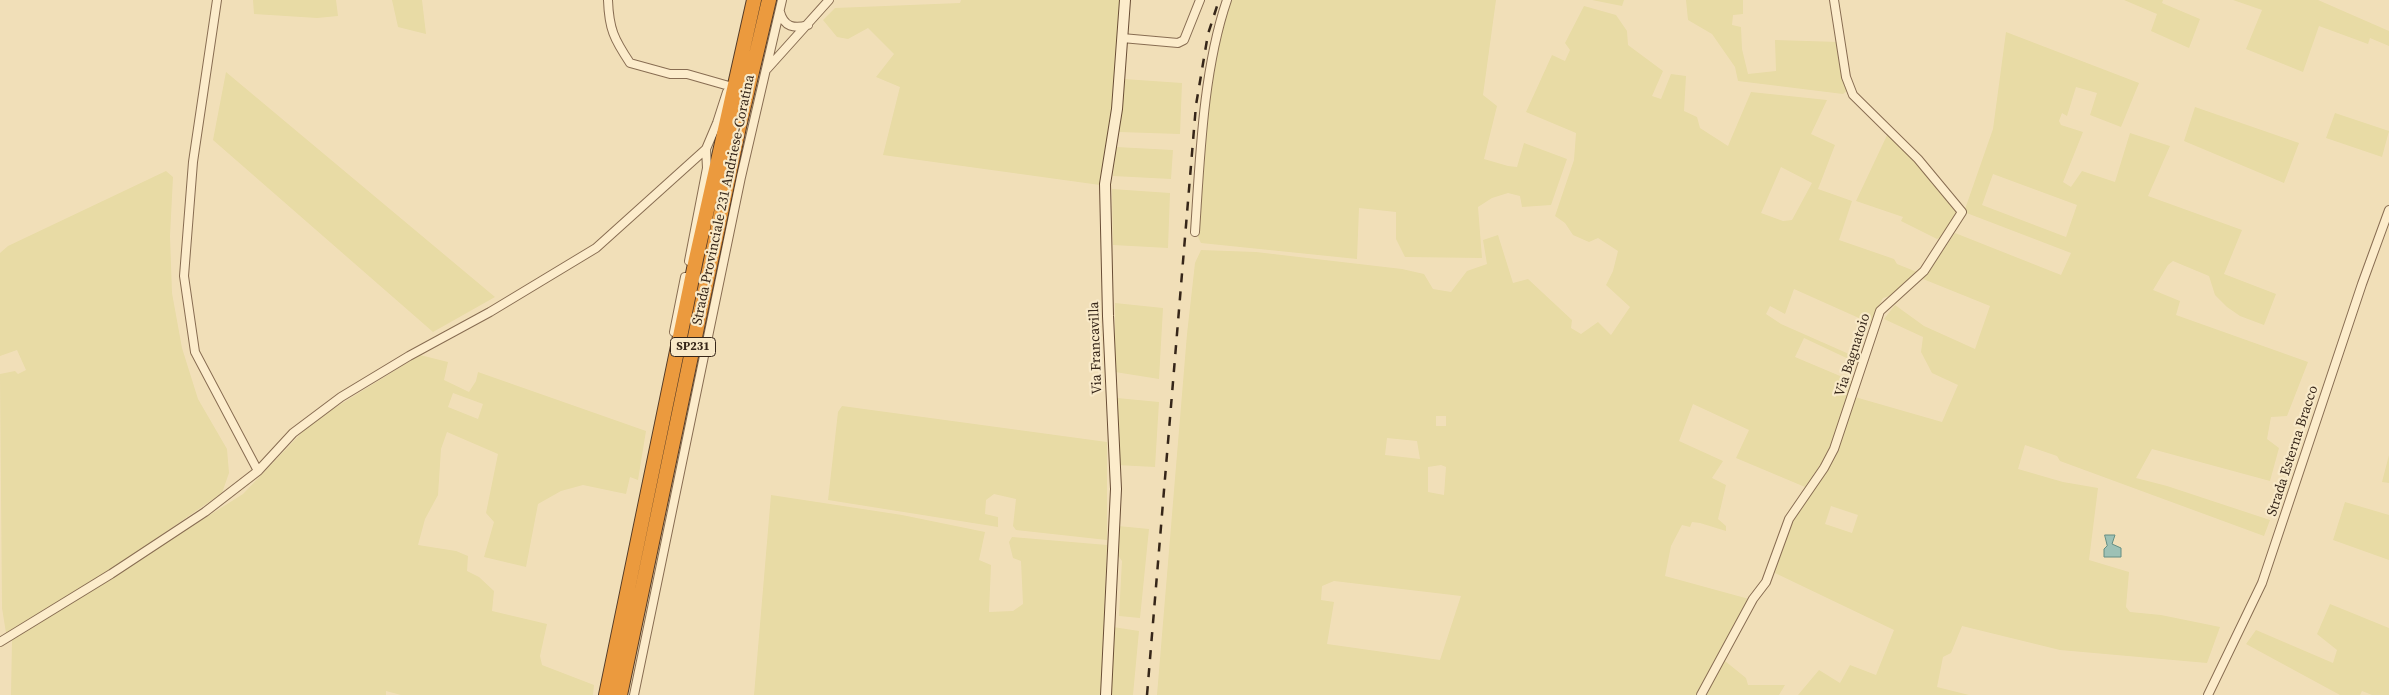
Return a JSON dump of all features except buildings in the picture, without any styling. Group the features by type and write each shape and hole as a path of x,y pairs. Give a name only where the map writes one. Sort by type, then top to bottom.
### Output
{"highway":[{"name":"Strada Provinciale 231 Andriese-Coratina","path":"606,695 696,259 754,0"},
{"name":"Strada Provinciale 231 Andriese-Coratina","path":"620,695 739,127 769,0"}],"street":[{"path":"216,0 194,162 184,276 195,352 258,471"},
{"path":"608,0 609,25 617,44 630,64 670,74 687,74 729,86"},
{"name":"SP231","path":"634,695 741,177 782,0"},
{"path":"767,69 829,0"},
{"name":"Via Francavilla","path":"1106,695 1116,489 1108,316 1105,184 1117,109 1125,0"},
{"path":"1122,38 1178,43 1184,40 1200,0"},
{"path":"1195,232 1209,84 1214,52 1227,0"},
{"name":"Via Bagnatoio","path":"1701,695 1753,599 1766,582 1788,519 1824,468 1834,449 1880,311 1924,272 1962,212 1918,159 1852,95 1846,77 1834,0"},
{"path":"780,10 783,21 789,25 797,28 809,24"},
{"path":"0,642 119,569 205,512 258,471 293,433 341,397 409,356 490,312 596,248 706,149 717,123 748,27"},
{"path":"600,695 700,206 707,168 706,149"},
{"name":"Strada Esterna Bracco","path":"2208,695 2262,583 2362,284 2389,210"}],"shaded area":[{"path":"253,0 336,0 338,16 317,18 254,14"},
{"path":"392,0 422,0 426,34 398,27"},
{"path":"961,0 1120,0 1117,74 1100,185 883,155 900,87 876,77 894,54 868,28 848,39 837,37 823,20 835,8 960,3"},
{"path":"1228,0 1496,0 1483,95 1497,106 1484,159 1517,167 1524,143 1567,159 1551,205 1522,207 1520,196 1508,193 1492,198 1478,207 1482,258 1405,257 1396,239 1396,212 1359,208 1357,259 1201,243 1196,233 1207,99"},
{"path":"1592,0 1624,0 1622,6"},
{"path":"1686,0 1743,0 1743,14 1733,15 1732,25 1741,27 1742,49 1748,74 1776,71 1775,40 1839,42 1848,90 1843,94 1738,81 1735,67 1712,34 1688,20"},
{"path":"2124,0 2163,0 2162,3 2200,19 2189,48 2151,31 2157,14"},
{"path":"2233,0 2318,0 2389,31 2389,46 2370,38 2368,44 2319,26 2303,72 2246,49 2262,10"},
{"path":"1584,6 1616,15 1627,31 1628,45 1663,71 1652,96 1661,99 1671,74 1686,76 1684,111 1697,117 1700,128 1728,146 1751,92 1827,100 1811,134 1835,145 1818,189 1852,201 1839,240 1894,259 1897,264 1917,272 1893,295 1883,298 1870,323 1794,289 1785,314 1770,306 1766,314 1781,324 1858,358 1855,362 1804,338 1795,357 1852,381 1830,453 1805,487 1736,458 1749,430 1693,404 1679,441 1723,461 1712,478 1726,485 1718,519 1726,526 1726,531 1700,523 1692,522 1690,527 1682,525 1671,546 1665,576 1749,599 1717,665 1697,695 1157,695 1187,334 1195,263 1201,250 1256,252 1402,269 1424,274 1433,289 1451,292 1467,271 1487,264 1483,240 1498,235 1513,283 1528,279 1572,320 1571,328 1581,334 1598,322 1611,335 1630,307 1606,285 1613,271 1618,251 1598,238 1589,242 1573,235 1565,223 1555,216 1574,160 1576,133 1526,112 1552,55 1565,61 1570,50 1565,43","holes":["1781,167 1812,183 1792,220 1783,221 1761,213","1436,416 1446,416 1446,426 1436,426","1387,438 1417,441 1420,459 1385,455","1441,465 1446,467 1444,495 1428,492 1428,467","1334,581 1461,596 1440,660 1327,644 1334,602 1321,600 1322,586"]},
{"path":"2006,32 2139,83 2121,127 2090,115 2097,93 2076,87 2067,116 2062,113 2059,121 2061,125 2083,132 2063,182 2071,187 2082,171 2115,182 2130,133 2170,146 2148,196 2242,230 2224,274 2276,294 2264,325 2240,316 2227,307 2215,295 2209,276 2173,261 2168,265 2153,290 2180,301 2176,315 2308,362 2287,416 2271,417 2267,439 2279,448 2270,481 2152,449 2136,478 2167,486 2270,520 2264,536 2060,461 2057,456 2025,445 2018,469 2063,482 2098,488 2089,560 2129,572 2126,607 2130,612 2161,615 2220,627 2207,663 2060,650 1962,626 1951,653 1943,657 1937,687 1969,695 1798,695 1819,670 1840,683 1850,665 1876,675 1894,630 1775,573 1790,518 1837,452 1855,397 1942,422 1958,385 1932,373 1921,352 1923,337 1884,319 1895,305 1924,326 1975,349 1990,306 1923,279 1955,233 2061,275 2071,253 1964,212 1993,129","holes":["1993,174 2077,205 2066,237 1982,205","1831,506 1858,515 1852,533 1825,524"]},
{"path":"226,72 495,297 433,332 213,140"},
{"path":"1124,79 1182,83 1180,134 1119,132"},
{"path":"2195,107 2299,143 2284,183 2184,141"},
{"path":"2335,113 2389,131 2382,157 2326,138"},
{"path":"1889,131 1958,209 1948,233 1937,239 1901,221 1903,217 1856,201"},
{"path":"1116,147 1173,150 1171,179 1113,176"},
{"path":"166,171 173,177 170,236 172,293 182,348 198,399 227,449 229,473 222,493 61,604 10,634 6,633 2,608 0,374 15,371 18,374 26,370 17,350 0,356 0,253 8,246"},
{"path":"1112,189 1170,193 1168,248 1113,245"},
{"path":"1115,303 1163,308 1159,379 1115,372"},
{"path":"420,355 448,362 444,380 469,392 476,381 478,372 646,431 638,480 630,477 626,494 583,485 561,491 538,504 526,567 484,557 494,522 486,513 498,454 447,432 441,449 438,495 425,519 418,545 456,551 468,556 467,571 479,577 494,591 492,611 547,624 540,656 542,665 594,685 593,695 401,695 386,691 386,695 11,695 12,640 243,494 312,422","holes":["453,393 483,404 478,419 448,407"]},
{"path":"1117,398 1159,402 1155,467 1116,465"},
{"path":"842,406 1107,442 1107,540 1016,530 1013,526 1016,499 994,494 986,500 985,514 998,517 998,527 828,500 838,412"},
{"path":"2389,455 2389,483 2382,482"},
{"path":"771,495 902,515 985,532 979,560 991,565 989,612 1013,611 1023,604 1021,561 1013,558 1009,542 1012,537 1107,545 1101,695 754,695"},
{"path":"2345,502 2389,515 2389,560 2333,540"},
{"path":"1118,526 1149,529 1140,618 1119,616 1122,561 1117,554"},
{"path":"2330,604 2389,628 2389,695 2372,695 2362,691 2360,695 2340,695 2246,644 2256,630 2333,663 2337,650 2317,634"},
{"path":"1113,627 1139,631 1133,695 1110,695"},
{"path":"1725,661 1746,678 1748,685 1785,685 1779,695 1703,695"}],"water":[{"path":"2105,535 2115,535 2112,544 2121,548 2121,557 2104,557 2104,549 2107,546"}],"railway":[{"path":"1147,695 1196,105 1208,34 1219,0"}]}
